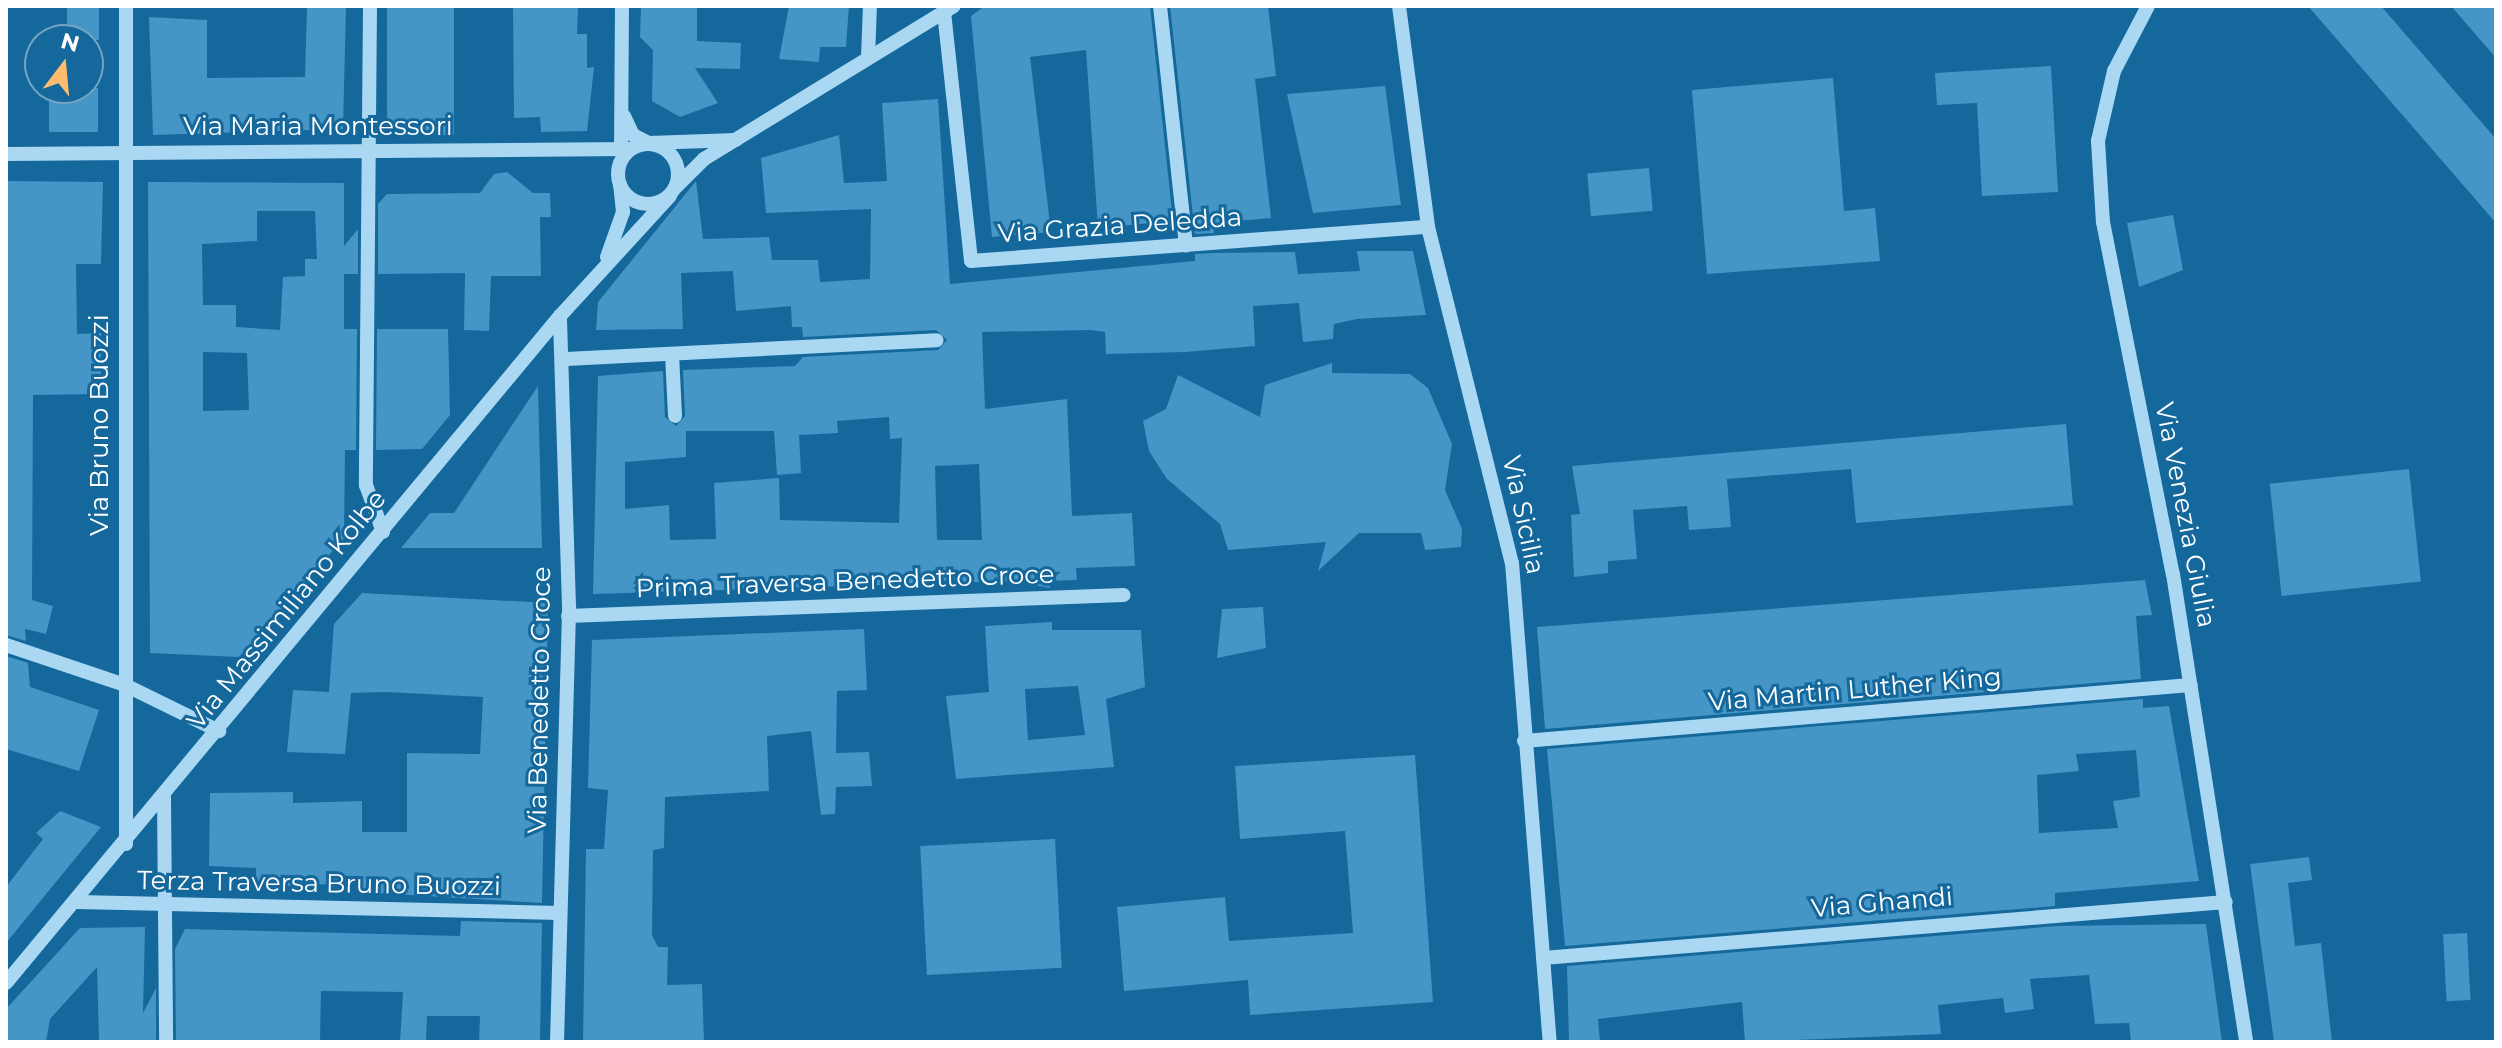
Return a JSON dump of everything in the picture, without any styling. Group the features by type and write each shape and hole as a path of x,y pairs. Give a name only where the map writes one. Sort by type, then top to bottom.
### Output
{"street":[{"name":"Via Bruno Buozzi","path":"126,6 126,844"},
{"path":"370,6 366,485 383,532"},
{"path":"622,6 622,107 626,149 649,143 737,140"},
{"path":"868,57 870,6"},
{"path":"1160,6 1186,246"},
{"name":"Via Sicilia","path":"1399,6 1428,227 1512,563 1550,1042"},
{"name":"Via Venezia Giulia","path":"2148,6 2114,71 2098,141 2103,222 2191,685 2246,1042"},
{"name":"Via Massimiliano Kolbe","path":"6,983 78,902 560,316 673,191 737,140 949,9"},
{"name":"Via Grazia Deledda","path":"949,9 971,261 1428,227"},
{"path":"619,185 641,204 673,191 674,158 627,128 622,107"},
{"name":"Via Maria Montessori","path":"6,154 626,149"},
{"name":"Via Massimiliano Kolbe","path":"604,265 623,212 619,165 626,149"},
{"name":"Via Benedetto Croce","path":"557,1042 568,616 566,359 560,316"},
{"path":"566,359 937,340"},
{"path":"672,354 675,416"},
{"name":"Prima Traversa Benedetto Croce","path":"568,616 1124,595"},
{"path":"6,645 125,685 219,731"},
{"name":"Via Martin Luther King","path":"1524,741 2191,685"},
{"path":"164,797 166,1042"},
{"name":"Terza Traversa Bruno Buozzi","path":"78,902 559,913"},
{"name":"Via Ghandi","path":"1543,958 2226,902"}],"building":[{"path":"67,6 99,6 99,24 67,24"},
{"path":"307,6 346,6 343,129 153,135 149,17 207,20 207,78 305,77"},
{"path":"387,6 454,6 454,135 387,135"},
{"path":"513,6 578,6 577,34 587,34 587,68 594,67 587,131 541,132 540,117 514,118"},
{"path":"641,6 697,6 697,41 741,43 740,69 695,68 718,103 680,117 652,101 653,50 640,37"},
{"path":"789,6 849,6 846,47 820,47 819,62 779,59"},
{"path":"985,6 1150,6 1173,221 1098,228 1086,50 1030,57 1051,232 992,237 971,16"},
{"path":"1170,6 1268,6 1276,76 1255,79 1271,218 1214,223 1214,233 1195,234"},
{"path":"2308,6 2381,6 2496,139 2496,223"},
{"path":"2451,6 2496,6 2496,58"},
{"path":"2051,66 2058,192 1982,196 1977,103 1937,105 1935,73"},
{"path":"1833,78 1844,211 1875,208 1880,261 1707,274 1692,90"},
{"path":"1385,86 1401,205 1313,213 1287,94"},
{"path":"938,99 950,284 1195,261 1195,254 1215,253 1295,252 1298,274 1360,271 1357,251 1413,251 1426,315 1357,319 1334,324 1333,339 1303,342 1299,303 1253,306 1255,346 1186,352 1106,354 1105,332 1091,330 982,332 985,409 1067,399 1072,516 1132,513 1135,566 1076,568 1077,580 1049,581 1050,588 1013,581 593,594 598,376 663,371 665,417 676,426 685,416 683,370 795,366 803,357 938,350 947,340 936,330 803,337 802,327 792,327 791,306 736,311 733,271 681,273 683,329 596,330 598,302 696,181 703,239 769,237 772,260 818,260 820,282 870,279 871,209 766,213 761,158 839,135 844,183 887,181 882,103","holes":["889,417 890,439 902,438 899,523 780,520 779,478 714,483 716,539 670,540 669,505 625,509 625,462 686,457 686,431 774,431 777,475 801,473 799,435 838,433 837,421","979,464 982,540 937,540 935,466"]},
{"path":"49,104 98,104 98,132 49,132"},
{"path":"1649,168 1653,211 1591,216 1587,173"},
{"path":"507,172 533,193 550,193 551,217 540,217 541,276 491,276 489,331 464,330 465,273 378,274 378,204 387,194 480,193 494,174"},
{"path":"6,181 103,182 101,264 76,264 77,334 101,333 101,394 33,395 32,600 53,606 46,634 25,629 26,641 6,635"},
{"path":"148,182 344,183 344,246 358,229 358,274 344,274 344,329 357,329 356,450 345,450 344,538 239,657 150,653","holes":["257,211 315,211 317,259 305,259 305,276 283,277 280,330 236,327 236,305 203,305 202,244 257,241","203,352 247,353 249,410 203,411"]},
{"path":"2173,215 2183,270 2139,287 2127,223"},
{"path":"377,329 448,329 450,415 422,449 376,450"},
{"path":"1332,363 1332,373 1410,374 1428,388 1452,444 1445,490 1462,529 1461,547 1425,550 1421,533 1359,533 1318,571 1326,542 1228,550 1220,524 1167,479 1149,451 1143,421 1166,409 1178,375 1260,417 1265,385"},
{"path":"538,386 542,548 401,548 430,513 454,513"},
{"path":"2066,424 2073,505 1856,523 1851,469 1727,479 1731,527 1689,530 1687,506 1633,510 1637,559 1608,561 1608,573 1574,577 1571,515 1580,514 1572,466"},
{"path":"2409,469 2421,581 2282,596 2270,484"},
{"path":"2145,580 2152,615 2136,616 2141,679 1545,729 1537,627"},
{"path":"362,593 548,603 542,903 360,892 360,883 256,887 256,868 209,866 210,793 293,792 293,803 362,801 362,832 407,832 407,753 480,754 483,697 385,692 351,693 345,754 287,752 293,690 329,692 334,624"},
{"path":"1263,607 1266,648 1217,658 1222,609"},
{"path":"1052,622 1052,630 1141,630 1145,687 1106,699 1114,767 956,779 946,696 989,692 985,626","holes":["1078,686 1085,735 1028,740 1025,689"]},
{"path":"864,629 867,690 837,691 836,753 869,752 872,786 836,787 835,814 821,815 811,731 767,736 769,791 665,797 664,848 653,850 652,935 658,947 668,947 667,985 702,984 704,1042 583,1042 586,849 604,849 608,790 588,788 592,640"},
{"path":"6,656 28,663 30,687 99,710 79,771 6,749"},
{"path":"2143,699 2143,708 2169,706 2199,881 2055,893 2055,906 1565,946 1547,749","holes":["2136,750 2140,797 2113,801 2118,828 2039,833 2037,775 2079,771 2076,754"]},
{"path":"1415,755 1433,1002 1250,1015 1248,980 1124,991 1117,907 1225,897 1229,941 1353,933 1345,831 1240,839 1235,766"},
{"path":"60,811 101,827 6,943 6,887 43,839 36,833"},
{"path":"1055,839 1062,968 927,975 920,846"},
{"path":"2309,857 2312,880 2288,883 2295,946 2321,943 2332,1042 2274,1042 2250,864"},
{"path":"461,921 542,923 540,1042 479,1042 480,1016 427,1016 426,1042 400,1042 403,992 321,991 320,1042 176,1042 175,949 185,929 460,936"},
{"path":"2206,924 2222,1042 2131,1042 2129,1023 2095,1024 2089,975 2030,979 2034,1009 2005,1013 2003,998 1938,1005 1941,1034 1745,1042 1742,1002 1598,1019 1600,1042 1569,1042 1567,966 2057,926"},
{"path":"145,927 143,1013 156,988 156,1042 99,1042 97,967 50,1019 46,1042 6,1042 6,1009 80,928"},
{"path":"2467,933 2471,1000 2447,1001 2443,934"}]}
